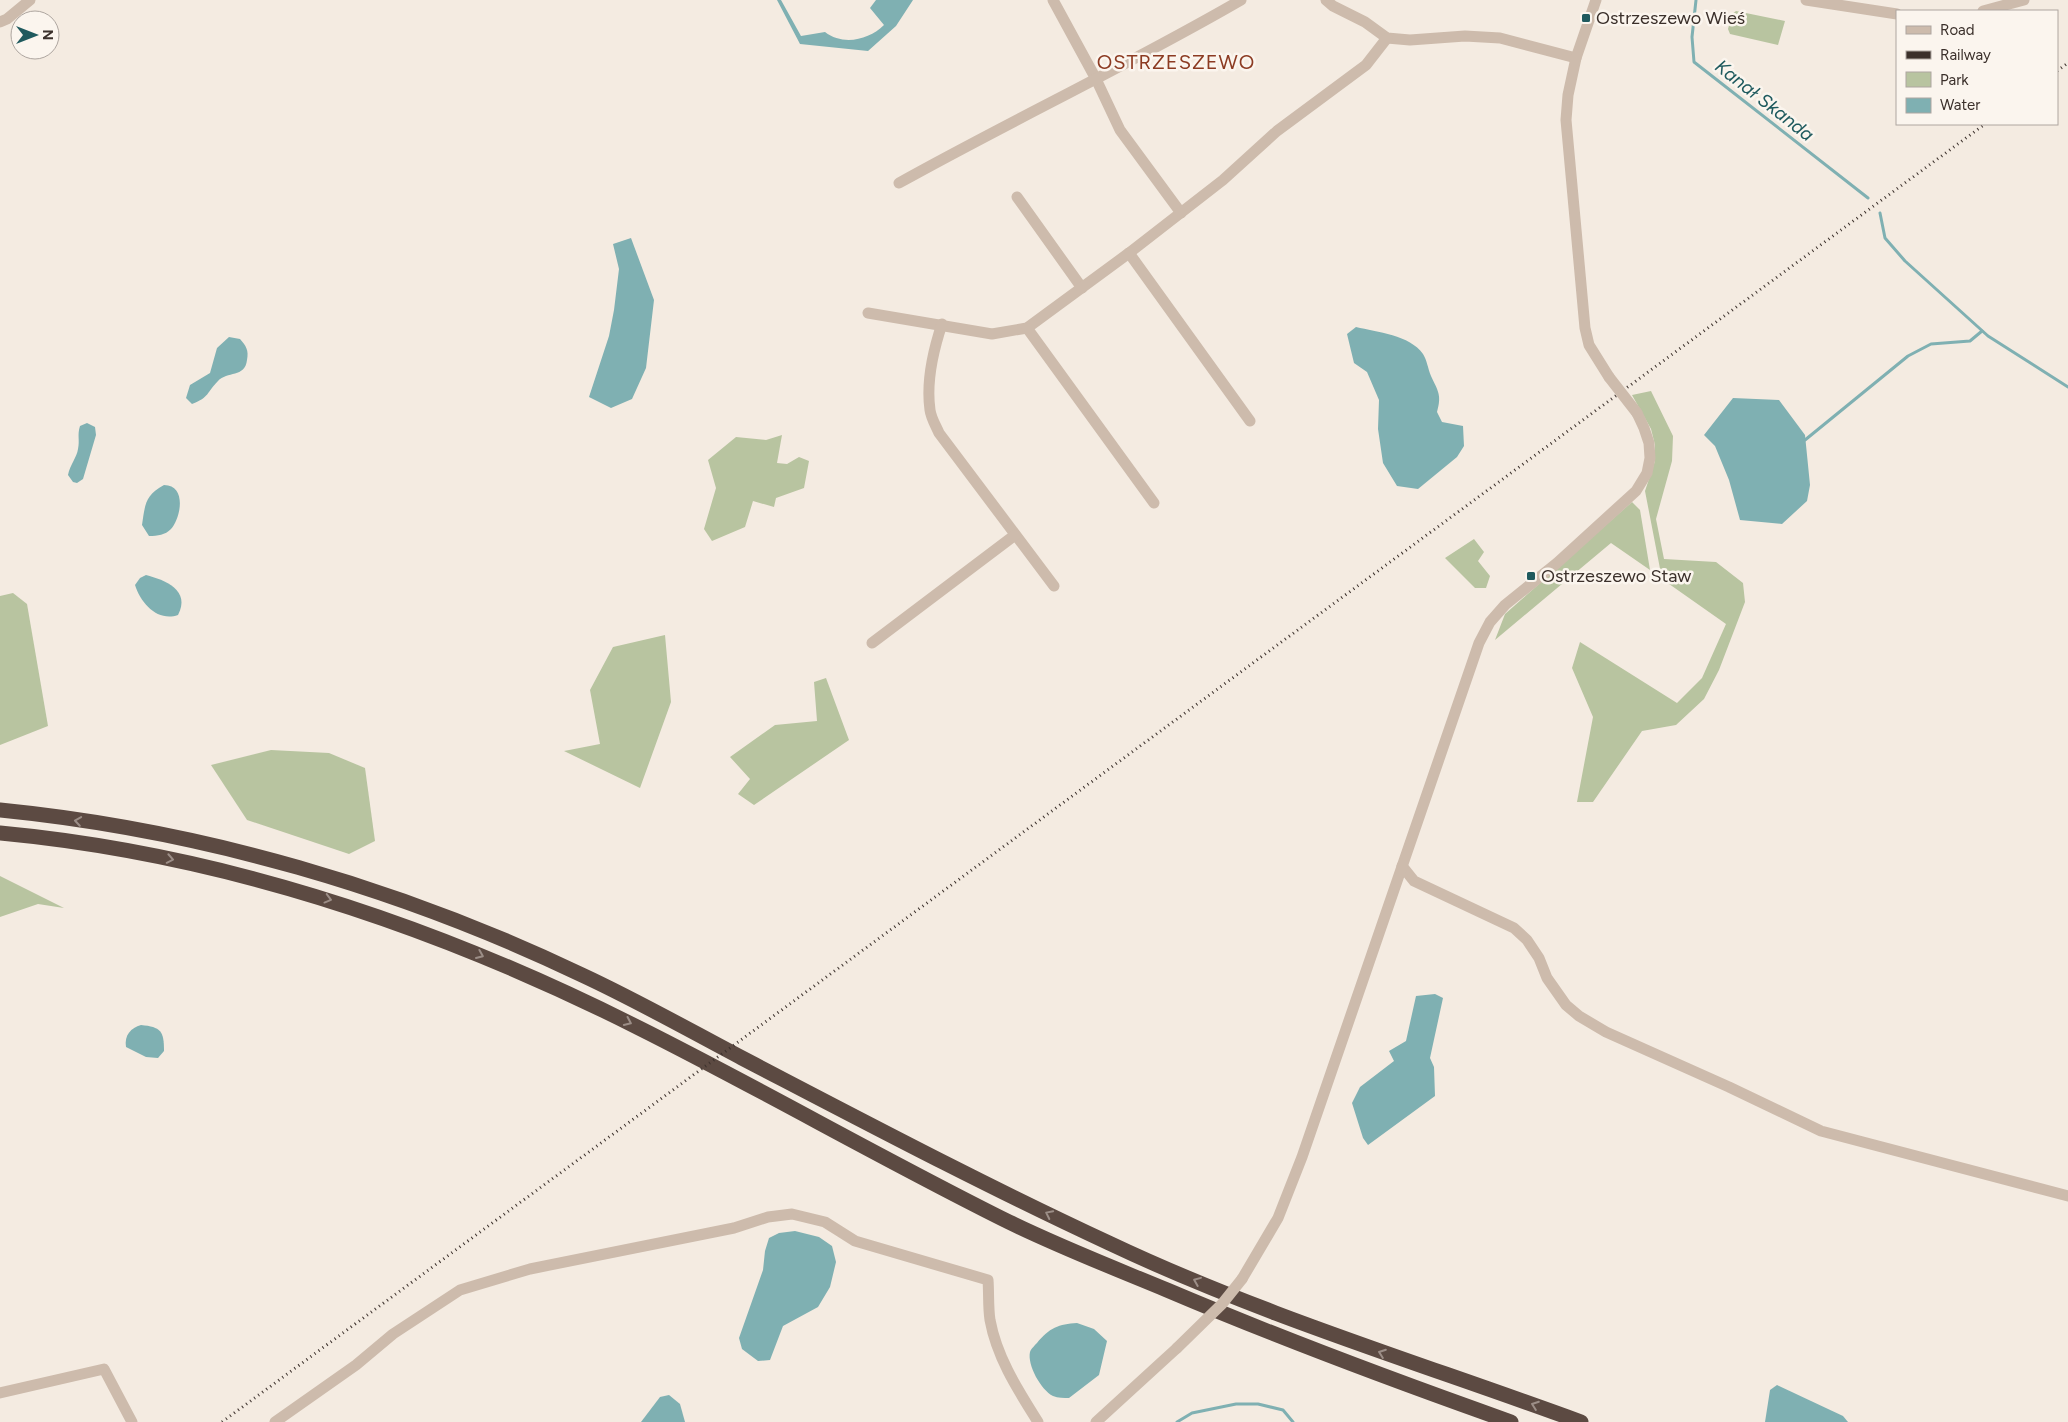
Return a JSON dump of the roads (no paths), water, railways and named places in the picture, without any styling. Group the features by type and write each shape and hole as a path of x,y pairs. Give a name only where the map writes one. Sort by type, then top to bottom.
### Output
{"highway":[{"path":"0,810 126,828 188,840 339,880 444,916 511,943 630,998 915,1149 1112,1245 1189,1278 1383,1353 1581,1422"},
{"path":"0,833 122,850 235,874 340,903 440,938 566,993 637,1027 837,1134 1012,1224 1235,1319 1377,1375 1511,1422"}],"street":[{"path":"0,22 7,19 30,0"},
{"path":"1053,0 1096,79 1120,130 1181,213"},
{"path":"899,183 978,139 1096,79 1241,0"},
{"path":"1326,0 1333,6 1365,22 1387,38 1410,40 1465,36 1500,38 1576,58"},
{"path":"1096,1422 1222,1304 1242,1279 1274,1226 1285,1201 1479,643 1490,622 1505,606 1636,491 1648,473 1649,443 1644,428 1589,345 1584,319 1567,135 1568,95 1576,58 1596,0"},
{"path":"1806,0 1896,14"},
{"path":"1987,10 2024,0"},
{"path":"868,313 942,324 992,334 1028,328 1129,254 1223,180 1277,131 1366,65 1387,38"},
{"path":"1016,197 1082,288"},
{"path":"1129,254 1250,421"},
{"path":"942,324 933,350 930,380 930,412 939,432 1054,586"},
{"path":"1028,328 1154,503"},
{"path":"872,643 1015,535"},
{"path":"1402,866 1414,881 1514,928 1527,940 1539,958 1547,978 1566,1005 1579,1016 1606,1032 1729,1087 1821,1132 2068,1196"},
{"path":"276,1422 356,1365 393,1334 460,1290 530,1269 734,1228 768,1217 792,1214 825,1222 855,1241 988,1280 990,1319 1000,1356 1038,1422"},
{"path":"0,1393 104,1368 132,1422"}],"water":[{"path":"777,0 781,0 801,36 825,32 840,39 848,40 871,34 884,25 870,8 876,0 913,0 896,26 868,51 800,44"},
{"path":"631,238 654,300 646,368 632,399 611,408 589,397 609,336 614,310 619,269 613,244"},
{"path":"1356,327 1402,338 1417,348 1424,356 1437,390 1439,401 1437,412 1442,422 1463,426 1464,446 1457,457 1418,489 1397,486 1383,463 1378,429 1379,400 1367,372 1354,363 1347,334"},
{"path":"229,337 240,339 245,346 248,353 246,366 239,372 222,378 205,397 192,404 186,398 190,385 210,373 217,348"},
{"path":"1733,398 1779,400 1805,435 1810,485 1807,501 1782,524 1740,520 1729,480 1715,446 1704,435"},
{"path":"87,423 95,427 96,435 83,479 77,483 73,482 68,475 77,452 80,426"},
{"path":"164,485 171,486 179,496 179,510 175,524 166,533 149,536 142,525 145,506 149,497"},
{"path":"146,575 168,583 179,593 181,606 178,615 164,616 157,614 141,599 135,585 140,578"},
{"path":"1435,994 1443,998 1430,1058 1434,1067 1435,1096 1368,1145 1363,1138 1352,1103 1360,1087 1394,1061 1389,1051 1406,1041 1416,996"},
{"path":"141,1025 153,1027 160,1031 164,1051 158,1058 146,1057 126,1047 126,1039 129,1033"},
{"path":"795,1231 819,1237 832,1246 836,1262 830,1287 818,1307 783,1326 770,1360 758,1361 742,1349 739,1338 763,1270 765,1251 769,1238 779,1233"},
{"path":"1077,1323 1094,1329 1107,1341 1099,1375 1069,1398 1055,1397 1048,1393 1036,1377 1031,1364 1030,1352 1050,1330 1065,1324"},
{"path":"1777,1385 1843,1416 1848,1422 1765,1422 1770,1390"},
{"path":"669,1395 680,1404 685,1422 641,1422 660,1397"}],"waterway":[{"name":"Kanał Skanda","path":"1696,0 1692,37 1694,62 1868,198"},
{"name":"Kanał Skanda","path":"1880,213 1885,238 1905,261 1988,336 2068,387"},
{"path":"1805,440 1908,356 1931,344 1970,341 1982,331"},
{"name":"Kanał Skanda","path":"1177,1422 1192,1413 1236,1404 1258,1404 1283,1410 1293,1422"}],"railway":[{"path":"2058,70 2068,63"},
{"path":"222,1422 1984,125"}],"place":[{"name":"Ostrzeszewo Wieś","path":"1586,18"},
{"name":"Ostrzeszewo Staw","path":"1531,576"}],"district":[{"name":"OSTRZESZEWO","path":"1176,62"}]}
